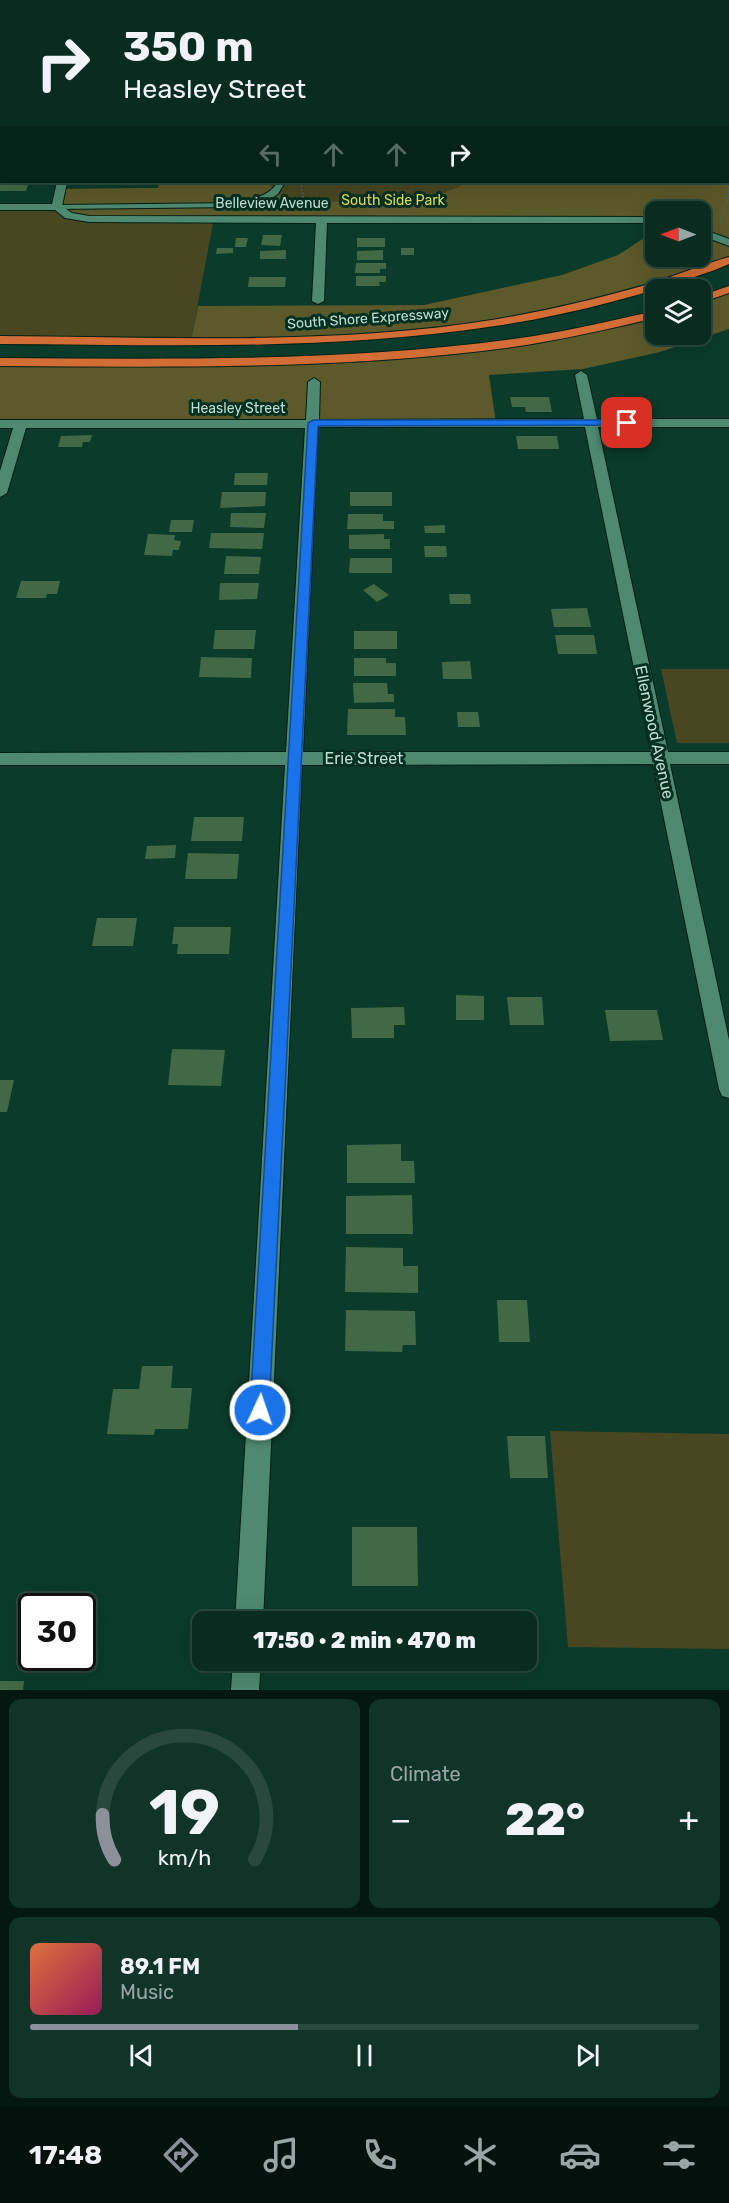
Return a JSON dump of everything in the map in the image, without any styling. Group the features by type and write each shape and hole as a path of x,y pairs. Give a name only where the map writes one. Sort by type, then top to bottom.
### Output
{"highway":[{"name":"South Shore Expressway","path":"0,340 248,339 426,331 568,309 638,291 724,262"},
{"path":"711,296 729,289"},
{"path":"0,362 261,361 426,353 554,336 645,316"}],"street":[{"path":"57,207 62,183"},
{"name":"Belleview Avenue","path":"0,207 57,207 69,216 89,219 645,220"},
{"path":"318,301 321,218"},
{"path":"711,236 729,243"},
{"name":"Ellenwood Avenue","path":"581,375 729,1089"},
{"path":"250,1611 314,382"},
{"name":"Heasley Street","path":"0,424 729,423"},
{"path":"0,493 21,424"},
{"name":"Erie Street","path":"0,759 729,758"},
{"path":"245,1690 246,1671"}],"lane":[{"path":"57,207 237,204 267,197 275,192 280,183"}],"path":[{"path":"301,183 304,198"},
{"path":"711,226 726,208 728,183"}],"green space":[{"name":"South Side Park","path":"160,183 728,183 729,243 711,224 711,201 645,201 645,213 214,218 191,340 0,340 0,207 57,207 60,189 158,188"},
{"path":"661,669 729,669 729,743 677,743"},
{"path":"550,1431 729,1434 729,1649 568,1647"}],"shaded area":[{"path":"160,183 267,183 285,199 361,202 407,200 450,191 466,183 729,183 729,260 711,266 711,201 645,201 645,220 69,216 57,201 60,189 158,188"},
{"path":"645,237 645,267 707,267 670,279 645,279 645,287 568,309 474,325 380,334 191,340 198,306 424,305 562,275 618,255"},
{"path":"729,289 729,329 711,335 711,296"},
{"path":"645,316 645,345 681,345 660,352 583,369 489,375 496,423 0,424 0,362 261,361 515,342"}],"building":[{"path":"90,183 144,183 143,185 93,185"},
{"path":"0,185 28,185 26,191 0,191"},
{"path":"263,235 282,235 280,246 261,245"},
{"path":"236,238 248,238 246,247 235,247"},
{"path":"357,238 385,238 385,247 357,247"},
{"path":"217,248 233,248 233,253 216,254"},
{"path":"401,248 414,248 414,255 401,255"},
{"path":"286,250 286,259 260,259 260,251"},
{"path":"383,250 383,260 357,260 357,251"},
{"path":"356,263 386,263 386,269 380,269 380,273 355,273"},
{"path":"356,276 386,276 386,282 379,282 380,286 356,286"},
{"path":"249,277 286,277 285,287 248,287"},
{"path":"510,397 549,397 552,412 526,412 525,407 512,407"},
{"path":"92,435 90,442 83,442 82,447 58,447 61,436"},
{"path":"516,436 557,436 559,449 518,449"},
{"path":"235,473 268,473 267,485 234,485"},
{"path":"222,492 266,492 265,506 220,508"},
{"path":"350,492 392,492 392,506 350,506"},
{"path":"231,513 266,513 264,528 230,527"},
{"path":"348,514 383,514 383,521 394,521 394,529 347,529"},
{"path":"171,520 194,520 192,532 169,532"},
{"path":"445,525 445,533 425,533 424,526"},
{"path":"211,533 264,533 262,549 209,548"},
{"path":"148,534 175,535 174,540 181,541 179,550 173,550 172,556 144,555"},
{"path":"384,534 384,539 390,539 390,549 349,549 349,535"},
{"path":"424,546 446,546 447,557 425,557"},
{"path":"226,556 261,557 259,574 224,574"},
{"path":"350,558 392,558 392,573 349,573"},
{"path":"21,581 60,581 57,594 47,594 46,598 16,598"},
{"path":"220,583 259,583 257,599 219,600"},
{"path":"374,584 389,595 377,602 363,590"},
{"path":"449,594 470,594 471,604 450,604"},
{"path":"587,608 591,627 554,627 551,609"},
{"path":"215,630 256,630 254,649 213,649"},
{"path":"354,631 397,631 397,649 354,649"},
{"path":"555,635 594,635 597,654 558,654"},
{"path":"201,657 252,658 251,678 199,677"},
{"path":"354,658 386,658 386,663 396,663 396,676 354,676"},
{"path":"470,661 472,679 443,679 442,662"},
{"path":"353,683 387,683 388,694 394,694 394,702 354,703"},
{"path":"348,709 395,709 395,717 405,717 406,735 347,735"},
{"path":"457,712 478,712 480,727 458,727"},
{"path":"194,817 244,817 242,841 191,841"},
{"path":"176,845 175,858 145,859 147,846"},
{"path":"188,853 239,854 237,879 185,879"},
{"path":"97,918 137,918 133,946 92,946"},
{"path":"174,927 231,927 229,954 177,954 178,944 172,944"},
{"path":"456,995 484,996 484,1020 456,1020"},
{"path":"507,997 542,997 544,1025 510,1025"},
{"path":"404,1007 405,1025 394,1025 394,1038 352,1038 351,1008"},
{"path":"605,1010 657,1010 663,1040 610,1041"},
{"path":"172,1049 225,1050 221,1086 168,1085"},
{"path":"0,1080 14,1080 7,1112 0,1112"},
{"path":"401,1144 401,1161 414,1161 415,1183 347,1183 347,1145"},
{"path":"412,1195 413,1234 346,1234 346,1196"},
{"path":"346,1247 403,1248 403,1266 418,1266 418,1293 345,1292"},
{"path":"497,1300 527,1300 530,1342 499,1342"},
{"path":"346,1310 415,1311 416,1345 403,1345 402,1352 345,1351"},
{"path":"142,1366 173,1366 171,1388 192,1388 188,1429 155,1429 154,1435 107,1434 113,1389 139,1389"},
{"path":"507,1436 545,1436 548,1478 510,1478"},
{"path":"352,1527 417,1527 418,1586 352,1586"},
{"path":"0,1681 24,1681 23,1690 0,1690"}],"route":[{"path":"260,1410 313,423 627,423"}]}
